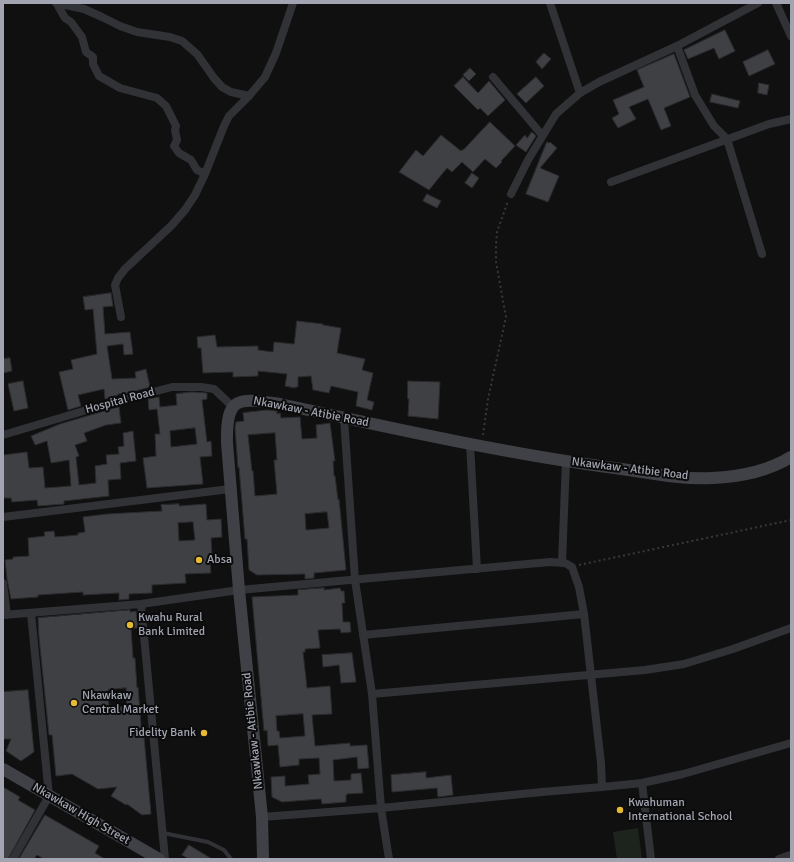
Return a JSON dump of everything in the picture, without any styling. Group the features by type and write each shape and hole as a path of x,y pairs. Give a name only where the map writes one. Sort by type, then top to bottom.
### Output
{"main road":[{"name":"Nkawkaw - Atibie Road","path":"263,859 262,817 239,590 226,432 227,420 233,407 239,402 257,401 280,404 476,445 566,461 675,476 711,478 741,474 773,466 791,457"},
{"name":"Nkawkaw High Street","path":"3,769 159,859"}],"street":[{"path":"56,3 84,9 120,26 137,32 170,37 182,41 197,54 222,87 231,92 249,96"},
{"path":"56,3 65,18 82,37 86,52 93,57 93,64 99,76 120,88 158,98 166,106 176,126 175,130 177,140 174,146 179,153 192,160 197,170 205,174"},
{"path":"121,317 115,285 118,278 125,269 171,226 185,210 195,195 229,116 265,77 276,53 293,3"},
{"path":"550,3 580,94"},
{"path":"511,194 542,135 556,114 580,94 605,79 677,46 758,3"},
{"path":"776,3 791,36"},
{"path":"677,46 695,95 714,126 727,139 762,254"},
{"path":"493,77 542,135"},
{"path":"611,182 769,124 791,119"},
{"name":"Hospital Road","path":"3,435 100,406 172,387 201,387 214,389 233,407"},
{"path":"344,418 355,580 372,694 381,808 390,859"},
{"path":"476,445 477,569"},
{"path":"562,563 566,461"},
{"path":"3,517 230,489"},
{"path":"3,583 5,615 141,604 239,590 550,562 565,563 572,567 579,587 584,614 592,674 602,787"},
{"path":"141,604 165,859"},
{"path":"13,859 49,796 31,613"},
{"path":"363,635 584,614"},
{"path":"372,694 645,670 684,664 733,649 791,628"},
{"path":"262,817 381,808 642,784 683,774 791,743"},
{"path":"642,784 651,859"},
{"path":"779,859 790,855"}],"lane":[{"path":"163,833 208,842 224,850 231,859"}],"path":[{"path":"476,445 506,317 496,262 496,245 501,218 511,194"},
{"path":"572,567 791,520"}],"shaded area":[{"path":"638,828 642,859 617,859 613,832"}],"building":[{"path":"725,30 735,51 719,59 714,48 688,59 684,50"},
{"path":"768,50 775,64 749,76 743,62"},
{"path":"544,53 551,59 542,69 536,62"},
{"path":"674,54 690,97 664,108 671,126 661,130 648,99 629,107 636,119 618,128 612,118 619,114 613,100 644,87 637,70"},
{"path":"470,68 476,74 469,81 463,75"},
{"path":"463,77 478,93 489,81 505,100 488,116 480,108 478,110 454,86"},
{"path":"536,77 544,86 526,103 517,94"},
{"path":"759,83 769,85 767,95 758,93"},
{"path":"712,94 740,101 738,108 710,102"},
{"path":"490,122 515,146 496,168 485,159 473,172 462,162 452,172 447,168 429,190 399,172 416,150 423,156 441,135 461,151"},
{"path":"532,132 536,136 526,152 516,145 525,135 527,138"},
{"path":"547,142 550,142 557,148 540,168 559,176 548,202 526,194"},
{"path":"472,173 479,178 472,188 465,183"},
{"path":"427,194 441,201 437,208 423,201"},
{"path":"111,293 113,306 103,307 105,334 130,332 133,354 124,355 123,344 107,346 112,379 136,378 135,372 146,369 150,387 118,394 105,399 104,389 78,395 81,406 68,410 59,372 73,369 71,360 97,354 93,309 85,310 83,297"},
{"path":"297,321 341,328 337,353 365,359 362,370 373,373 367,400 374,402 372,410 356,406 358,392 331,386 329,393 313,390 311,376 298,377 298,387 295,388 285,386 287,374 258,371 258,376 233,377 233,372 203,373 201,348 198,348 197,337 215,335 217,347 258,346 258,350 273,352 274,342 294,344"},
{"path":"10,358 12,371 3,373 3,359"},
{"path":"23,381 28,408 14,411 8,384"},
{"path":"408,381 440,382 438,419 408,416"},
{"path":"192,392 207,393 207,399 202,400 207,442 211,441 212,456 200,457 203,484 147,488 143,458 156,456 155,434 160,434 157,409 149,410 148,399 159,397 160,407 177,405 176,394","holes":["195,428 197,444 171,447 170,431"]},
{"path":"119,407 121,423 106,425 84,433 87,441 75,445 79,456 76,457 79,485 96,483 95,466 107,464 106,455 119,454 118,447 124,446 123,433 133,431 136,461 120,463 121,479 108,480 109,496 64,501 64,504 38,506 37,500 12,502 11,498 3,498 3,455 27,452 29,468 43,467 45,488 71,486 69,460 51,463 47,441 35,445 31,436 60,424"},
{"path":"267,410 277,411 277,414 280,413 281,418 300,417 302,439 317,438 316,425 330,423 335,461 333,461 334,476 338,500 339,499 346,570 314,573 314,578 305,579 305,574 257,575 249,570 235,428 236,422 244,421 243,413","holes":["275,433 277,460 274,460 277,494 255,496 248,435","327,512 329,528 306,530 305,514"]},
{"path":"179,504 179,506 206,504 207,520 221,519 222,537 211,538 212,554 209,554 211,573 185,574 186,583 152,585 152,593 129,594 129,599 119,600 119,593 83,595 83,592 38,595 38,597 11,599 5,560 13,559 13,557 29,556 28,538 45,536 44,532 54,531 55,537 78,535 78,533 85,532 83,517 162,511 161,505","holes":["193,522 195,540 179,541 178,523"]},
{"path":"324,588 324,590 340,588 341,591 344,591 345,603 342,603 343,622 350,622 351,632 341,633 340,629 318,630 320,648 305,649 305,652 303,652 307,688 330,686 332,714 312,715 315,746 350,743 350,746 367,745 369,768 358,769 357,757 333,760 334,781 351,780 351,774 361,773 363,793 347,794 346,802 322,804 321,799 282,802 272,797 271,777 285,776 285,786 309,784 308,775 320,774 319,758 299,759 299,765 280,767 278,745 268,746 267,730 264,731 252,597 298,595 298,590","holes":["303,714 305,736 280,738 279,731 277,731 276,716"]},
{"path":"130,610 130,612 136,611 138,628 131,628 133,658 135,658 151,814 142,815 127,804 126,805 111,796 117,787 98,789 72,774 56,776 52,735 49,735 38,618","holes":["126,688 127,706 109,708 108,690"]},
{"path":"352,653 356,682 341,683 339,665 323,667 322,655"},
{"path":"28,690 34,752 21,761 6,751 11,739 3,739 3,692"},
{"path":"426,772 426,778 451,775 453,795 438,797 437,788 392,792 391,775"},
{"path":"3,787 20,797 18,800 35,810 8,859 3,859"},
{"path":"45,815 99,846 95,853 105,859 44,859 37,855 34,859 19,859"},
{"path":"189,845 212,859 189,859 182,855"}],"place":[{"name":"Absa","path":"199,560"},
{"name":"Kwahu Rural Bank Limited","path":"130,625"},
{"name":"Nkawkaw Central Market","path":"74,703"},
{"name":"Fidelity Bank","path":"204,733"},
{"name":"Kwahuman International School","path":"620,810"}]}
